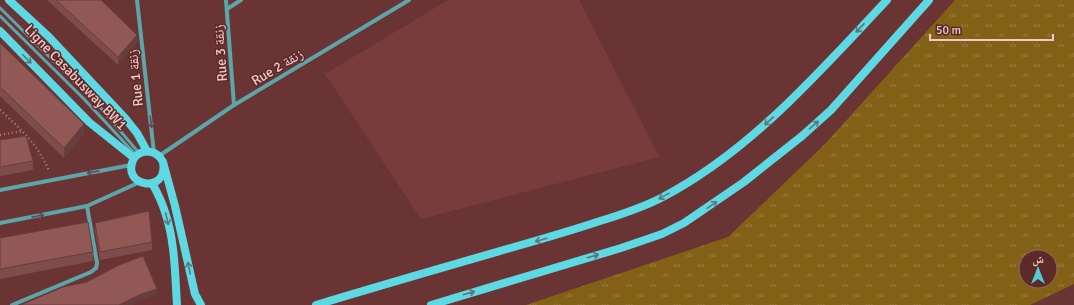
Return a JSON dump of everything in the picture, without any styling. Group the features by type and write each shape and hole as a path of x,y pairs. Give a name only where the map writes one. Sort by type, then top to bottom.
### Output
{"street":[{"path":"9,0 49,37 125,118 137,133 146,157 175,206 195,294 201,305"},
{"name":"Rue 1 زنقة","path":"137,0 146,157"},
{"name":"Rue 3 زنقة","path":"226,0 234,105"},
{"path":"227,9 241,0"},
{"name":"Rue 2 زنقة","path":"146,157 409,0"},
{"path":"316,305 557,235 623,214 663,197 723,158 768,123 887,0"},
{"path":"431,305 620,248 662,234 684,223 744,182 832,110 929,0"},
{"path":"0,31 90,122 146,157 164,170 161,177 156,182 148,184 140,182 134,177 131,169 146,157"},
{"path":"0,190 52,180 146,157"},
{"path":"0,223 87,206 140,182"},
{"path":"152,183 165,211 169,228 177,305"},
{"path":"12,305 91,272 96,268 97,263 87,206"}],"lane":[{"name":"Ligne Casabusway BW1","path":"0,8 100,107 146,157"},
{"name":"Ligne Casabusway BW1","path":"0,16 84,99 146,157"}],"path":[{"path":"0,110 36,146 52,180"},
{"path":"0,135 22,131"}],"shaded area":[{"path":"448,0 579,0 659,157 421,219 325,74"}],"green space":[{"path":"955,0 1074,0 1074,284 1030,305 526,305 728,237 825,144"}],"building":[{"path":"56,0 101,0 137,35 118,57"},
{"path":"0,43 84,124 64,148 0,87"},
{"path":"26,136 33,161 0,167 0,140"},
{"path":"149,211 152,242 100,252 95,223"},
{"path":"88,222 93,252 0,269 0,238"},
{"path":"143,256 157,289 139,295 119,305 21,305 63,287 87,282 119,265"}]}
